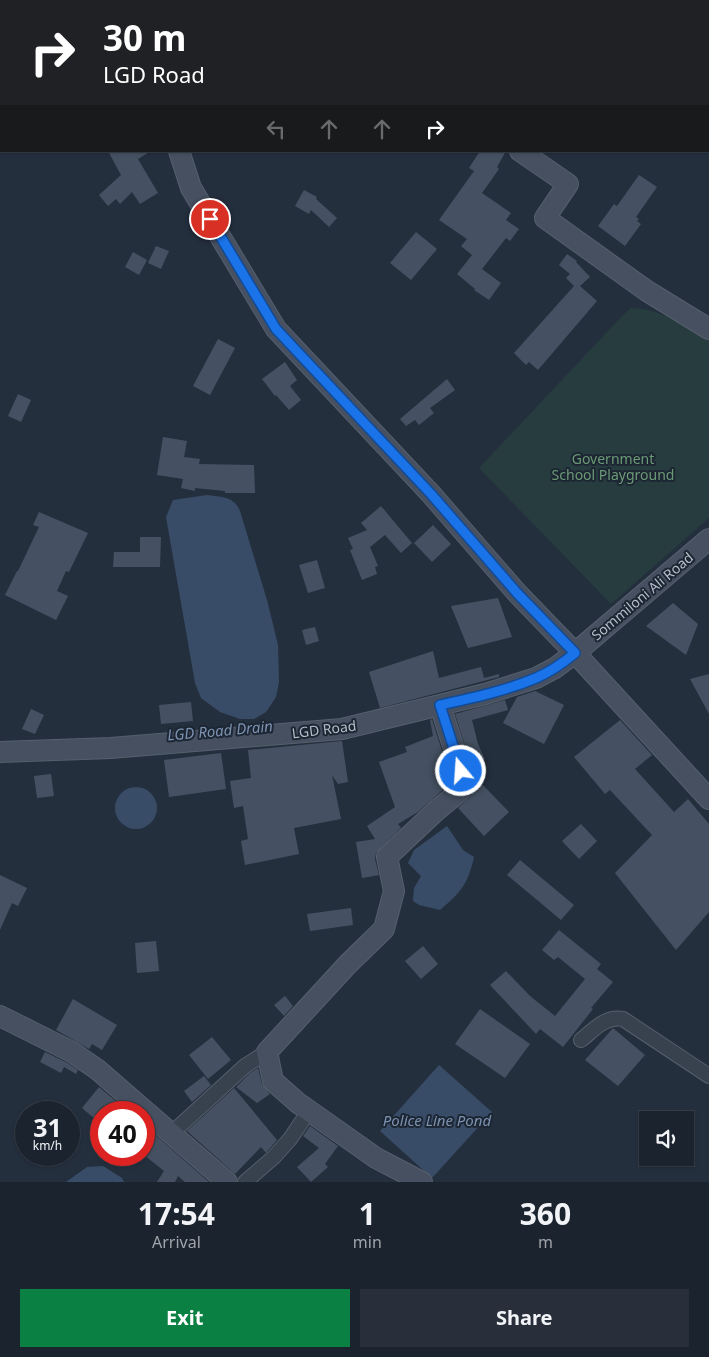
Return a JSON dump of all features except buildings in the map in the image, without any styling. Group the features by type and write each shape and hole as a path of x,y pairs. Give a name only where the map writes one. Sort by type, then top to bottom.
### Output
{"street":[{"path":"178,152 191,188 276,329 431,494 517,593 575,653 709,799"},
{"path":"526,155 568,184 545,218 647,291 709,329"},
{"name":"Sommiloni Ali Road","path":"575,653 709,539"},
{"name":"LGD Road","path":"0,752 111,748 342,729 485,694 536,678 555,668 575,653"},
{"path":"172,1133 245,1066 267,1052 348,964 384,929 394,891 387,857 460,791 461,771 440,705"},
{"path":"0,1016 18,1023 72,1052 98,1070 227,1182"},
{"path":"581,1040 605,1021 614,1018 623,1019 709,1076"},
{"path":"267,1052 273,1081 308,1111 376,1158 422,1182"},
{"path":"245,1182 284,1145 308,1111"}],"green space":[{"name":"Government School Playground","path":"631,308 662,314 709,340 709,518 611,604 479,468"}],"water":[{"path":"207,495 231,500 240,511 267,600 278,645 279,682 276,697 266,712 254,719 240,719 220,712 201,698 195,683 166,517 173,500"},
{"path":"140,787 148,790 154,796 157,808 154,820 148,826 132,829 124,826 118,820 115,804 118,796 124,790"},
{"path":"447,826 463,850 474,857 463,887 440,910 419,905 413,901 414,888 421,876 408,863 414,850"},
{"name":"Police Line Pond","path":"439,1065 492,1112 432,1178 380,1131"},
{"path":"103,1166 122,1178 124,1182 66,1182 87,1167"}],"route":[{"path":"210,219 276,329 431,494 517,593 575,653 555,668 536,678 485,694 440,705 461,771"}],"water label":[{"name":"LGD Road Drain","path":"220,730"}]}
